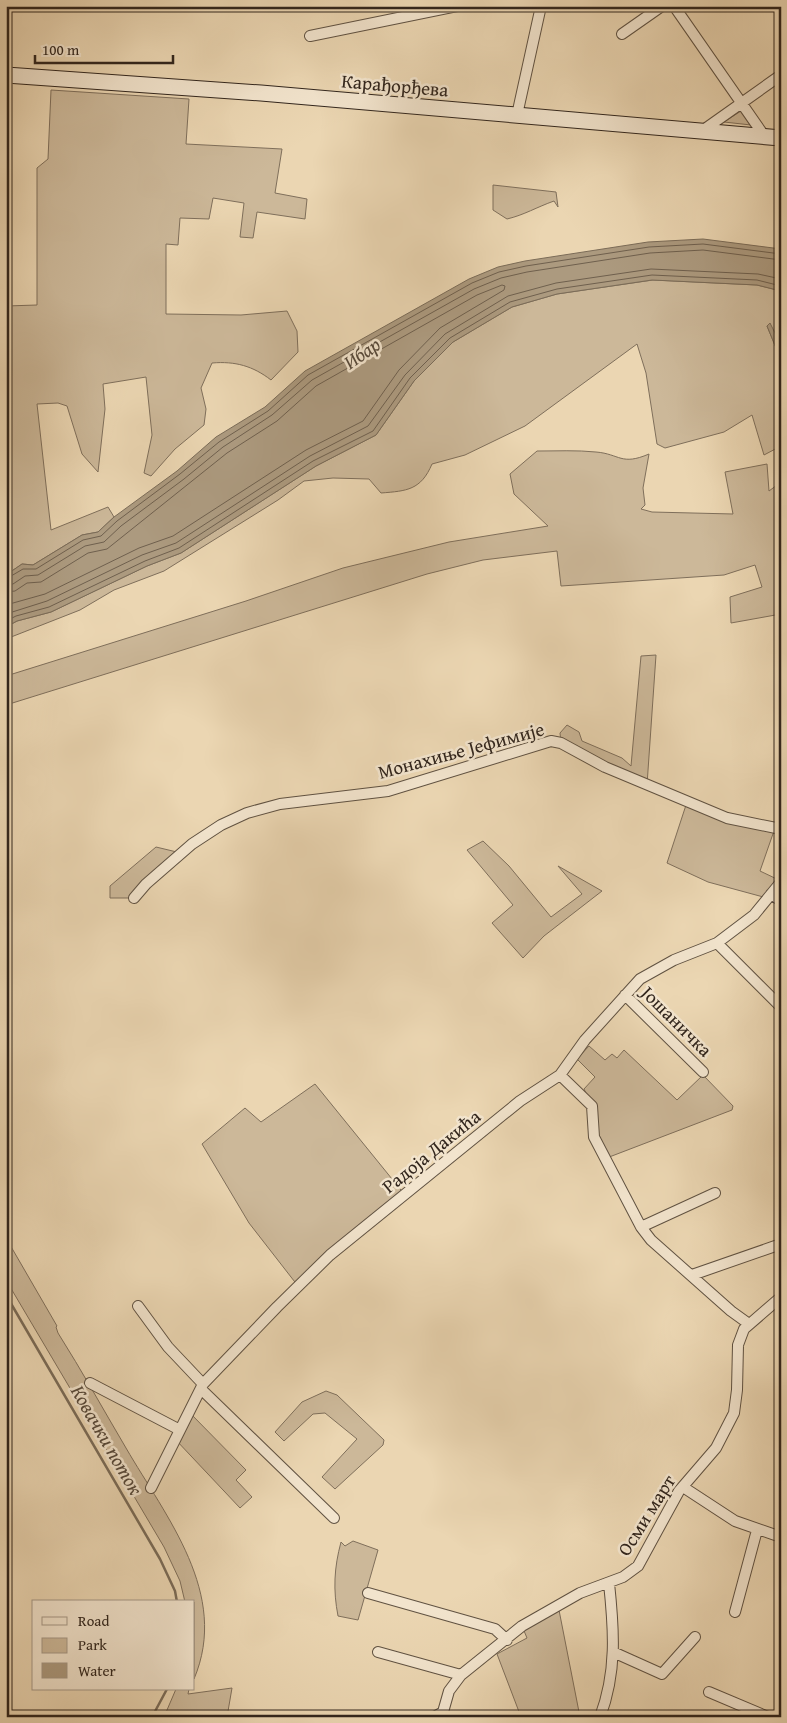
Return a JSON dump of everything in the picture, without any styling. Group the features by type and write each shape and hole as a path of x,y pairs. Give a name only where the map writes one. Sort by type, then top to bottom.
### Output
{"street":[{"path":"310,36 457,6"},
{"path":"517,115 541,6"},
{"path":"622,34 662,6"},
{"path":"674,6 765,137"},
{"name":"Карађорђева","path":"6,75 261,93 781,138"},
{"path":"702,131 781,75"},
{"name":"Монахиње Јефимије","path":"134,898 146,884 192,844 221,825 248,813 280,804 388,791 551,741 561,743 605,767 726,818 781,829"},
{"name":"Јошаничка","path":"560,1075 585,1040 640,979 674,960 717,943 754,915 781,882"},
{"path":"772,894 781,901"},
{"path":"717,943 781,1007"},
{"name":"Јошаничка","path":"626,994 703,1072"},
{"path":"560,1075 592,1106 594,1137 641,1227 651,1240 731,1311 749,1324"},
{"name":"Радоја Дакића","path":"150,1488 202,1387 277,1307 345,1241 421,1183 520,1102 560,1075"},
{"path":"641,1227 715,1193"},
{"path":"692,1276 781,1244"},
{"name":"Осми март","path":"441,1715 449,1691 461,1675 507,1640 522,1626 580,1594 623,1577 638,1566 683,1487 716,1448 734,1413 737,1390 738,1345 749,1324 781,1297"},
{"path":"138,1306 168,1347 202,1387 334,1518"},
{"path":"90,1383 180,1430"},
{"path":"683,1487 735,1521 781,1537"},
{"path":"735,1612 757,1530"},
{"path":"600,1717 611,1684 613,1652 609,1583"},
{"path":"368,1593 495,1629 507,1640"},
{"path":"613,1652 662,1674 695,1637"},
{"path":"378,1652 461,1675"},
{"path":"709,1692 768,1717"}],"green space":[{"path":"51,90 189,99 186,144 282,149 275,193 307,199 305,219 257,212 253,238 240,237 244,203 213,198 209,219 180,218 178,245 166,244 166,314 241,315 287,311 297,331 298,352 271,380 250,368 236,364 212,363 201,388 206,409 204,425 175,449 151,476 144,473 152,435 146,377 103,384 105,409 98,472 82,454 67,406 58,403 37,404 51,530 108,507 114,517 98,532 82,535 33,565 22,564 6,575 6,306 37,305 37,168 48,159"},
{"path":"741,111 747,115 751,125 724,122"},
{"path":"493,185 556,192 558,207 554,201 507,219 493,210"},
{"path":"653,280 757,285 781,291 781,345 777,333 767,326 781,360 781,446 764,455 752,415 724,432 665,448 657,444 646,373 637,344 525,426 465,455 432,464 423,479 412,488 381,493 369,479 333,478 304,481 278,500 164,571 114,590 80,610 6,639 6,627 17,621 51,612 147,566 181,553 316,466 376,435 414,381 453,342 512,307 557,294"},
{"path":"537,451 596,452 626,459 649,454 643,488 645,505 641,509 652,512 733,514 725,472 767,464 769,491 781,482 781,614 731,623 730,597 762,587 755,565 724,575 561,586 557,551 483,560 427,574 6,705 6,676 246,601 343,568 449,542 548,526 514,494 510,474"},
{"path":"656,655 647,785 561,743 560,733 567,725 579,732 582,741 622,758 631,766 641,656"},
{"path":"687,802 775,828 760,871 781,881 767,898 708,882 667,863"},
{"path":"483,841 509,866 551,917 582,894 558,866 602,891 544,936 523,958 492,923 513,905 467,850"},
{"path":"156,847 181,853 134,898 110,898 110,886"},
{"path":"589,1046 605,1060 612,1054 617,1058 624,1050 677,1100 703,1075 733,1106 732,1110 604,1159 592,1106 584,1089 595,1077 577,1059"},
{"path":"315,1084 405,1195 298,1286 249,1223 202,1144 245,1108 261,1122"},
{"path":"6,1238 57,1326 58,1333 175,1529 199,1587 204,1617 203,1648 195,1676 195,1600 185,1600 180,1581 164,1547 6,1280"},
{"path":"326,1391 337,1395 384,1440 383,1445 335,1489 322,1477 357,1439 325,1413 313,1414 284,1441 275,1432 302,1402"},
{"path":"189,1412 246,1470 236,1480 252,1497 240,1508 175,1439"},
{"path":"353,1541 378,1550 358,1620 338,1616 335,1597 336,1570 341,1542 345,1546"},
{"path":"558,1605 580,1717 521,1717 497,1654 527,1638 522,1626"},
{"path":"232,1688 227,1717 164,1717 176,1690 189,1690 188,1694"}],"water":[{"name":"Ибар","path":"703,239 781,249 781,291 757,285 652,280 557,294 512,307 453,342 414,381 376,435 316,466 181,553 147,566 51,612 17,621 6,627 6,575 22,564 33,565 82,535 98,532 114,517 177,471 216,437 265,407 305,371 469,279 498,267 525,261 648,242"},
{"path":"770,323 781,345 781,360 767,326"}],"waterway":[{"name":"Ковачки поток","path":"6,1295 160,1559 175,1591 177,1600"},
{"name":"Ковачки поток","path":"152,1717 166,1690"}]}
